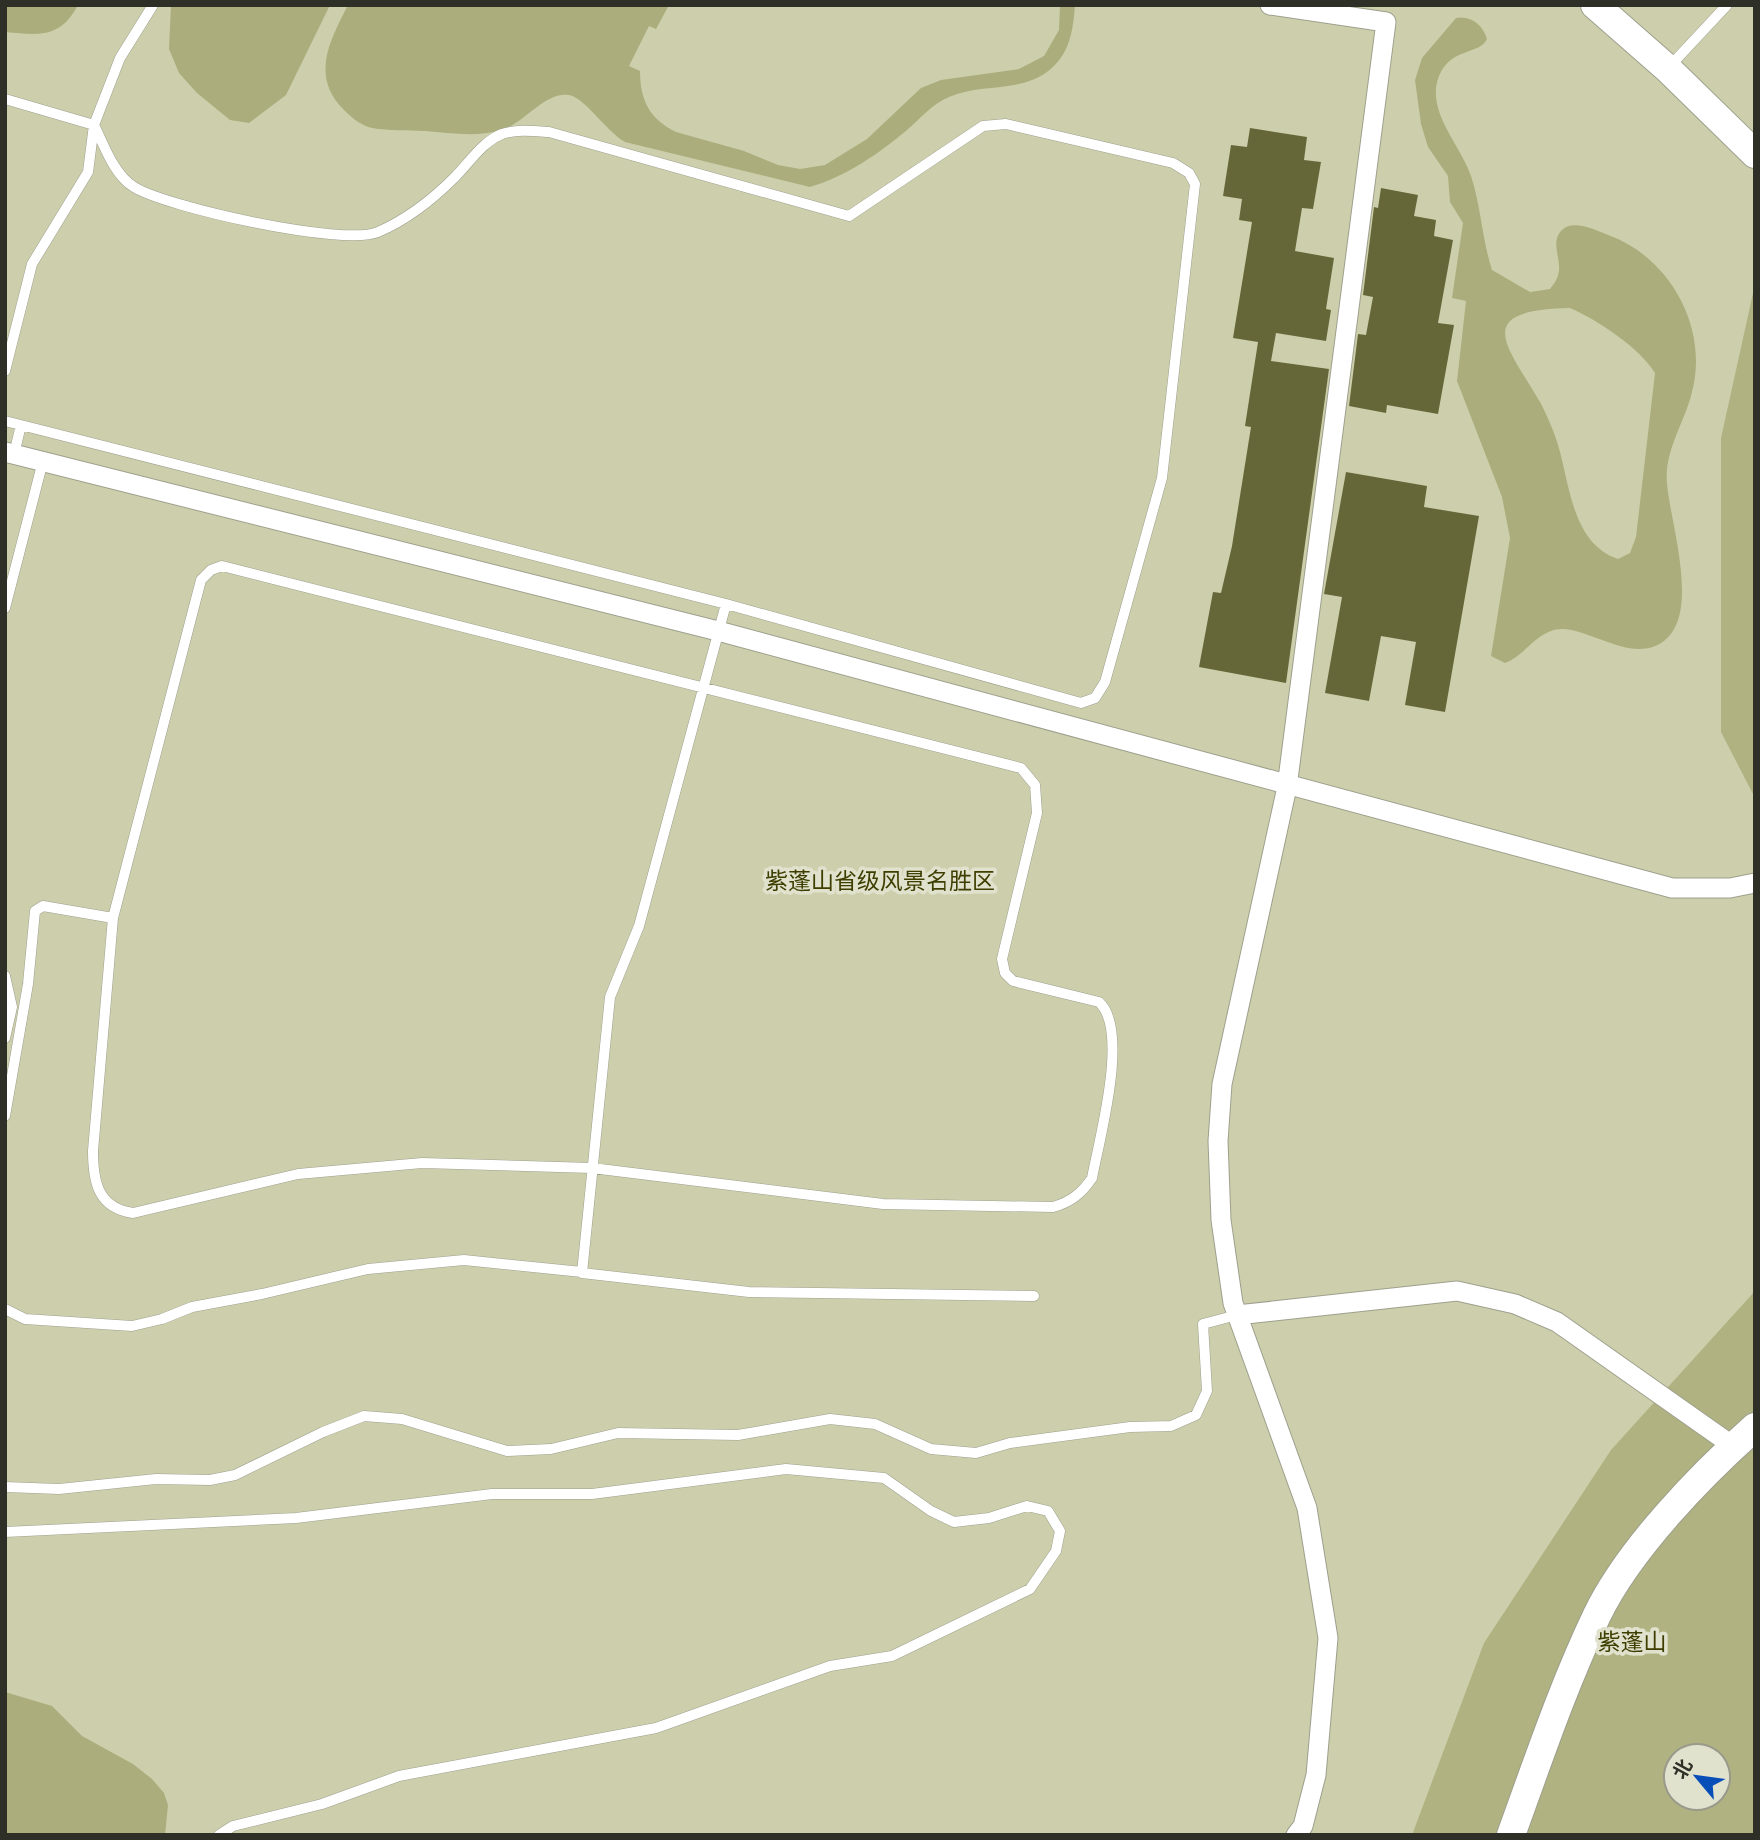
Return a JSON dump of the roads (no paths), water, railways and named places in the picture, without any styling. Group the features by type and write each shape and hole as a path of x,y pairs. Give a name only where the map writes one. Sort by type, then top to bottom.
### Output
{"street":[{"path":"1270,5 1385,14 1287,786 1222,1084 1218,1141 1221,1220 1237,1315 1307,1508 1328,1638 1316,1775 1303,1826 1296,1835"},
{"path":"1595,5 1668,69 1755,154"},
{"path":"9,453 718,631 1672,888 1730,888 1755,883"},
{"path":"1237,1315 1457,1291 1515,1304 1557,1322 1733,1446"},
{"path":"1511,1835 1598,1614 1643,1547 1707,1470 1755,1427"}],"lane":[{"path":"5,371 32,264 88,172 94,125 120,58 153,5"},
{"path":"1668,69 1727,5"},
{"path":"5,99 94,125 116,166 134,187 181,203 259,223 326,235 366,236 392,225 423,205 492,139 515,131 550,132 849,216 984,126 1006,124 1173,163 1189,173 1195,184 1162,478 1105,682 1095,698 1081,703 726,604 5,421"},
{"path":"9,453 21,425"},
{"path":"5,608 43,461"},
{"path":"232,566 1021,768 1035,785 1037,813 1002,964 1013,981 1091,999 1103,1006 1109,1017 1112,1067 1092,1178 1077,1196 1054,1208 909,1205 592,1168 422,1163 298,1174 133,1213 116,1209 101,1196 96,1186 93,1152 113,918 201,580 216,567 232,566"},
{"path":"582,1272 610,997 639,926 726,604"},
{"path":"5,1116 29,984 35,911 43,906 113,918"},
{"path":"5,976 12,1007 5,1038"},
{"path":"5,1309 25,1319 132,1326 192,1307 368,1269 464,1260 749,1292 1034,1296"},
{"path":"5,1487 60,1489 156,1479 210,1480 235,1475 323,1432 365,1416 402,1419 507,1451 551,1449 618,1433 738,1435 830,1419 874,1424 931,1449 976,1453 1010,1443 1129,1427 1171,1426 1196,1415 1205,1398 1203,1324 1237,1315"},
{"path":"5,1532 296,1518 492,1494 592,1494 786,1469 884,1478 930,1511 954,1522 989,1518 1027,1506 1048,1511 1060,1531 1056,1551 1030,1589 892,1656 830,1666 656,1728 399,1776 322,1804 233,1826 219,1835"}],"park label":[{"name":"紫蓬山省级风景名胜区","path":"880,881"},
{"name":"紫蓬山","path":"1632,1642"}]}
